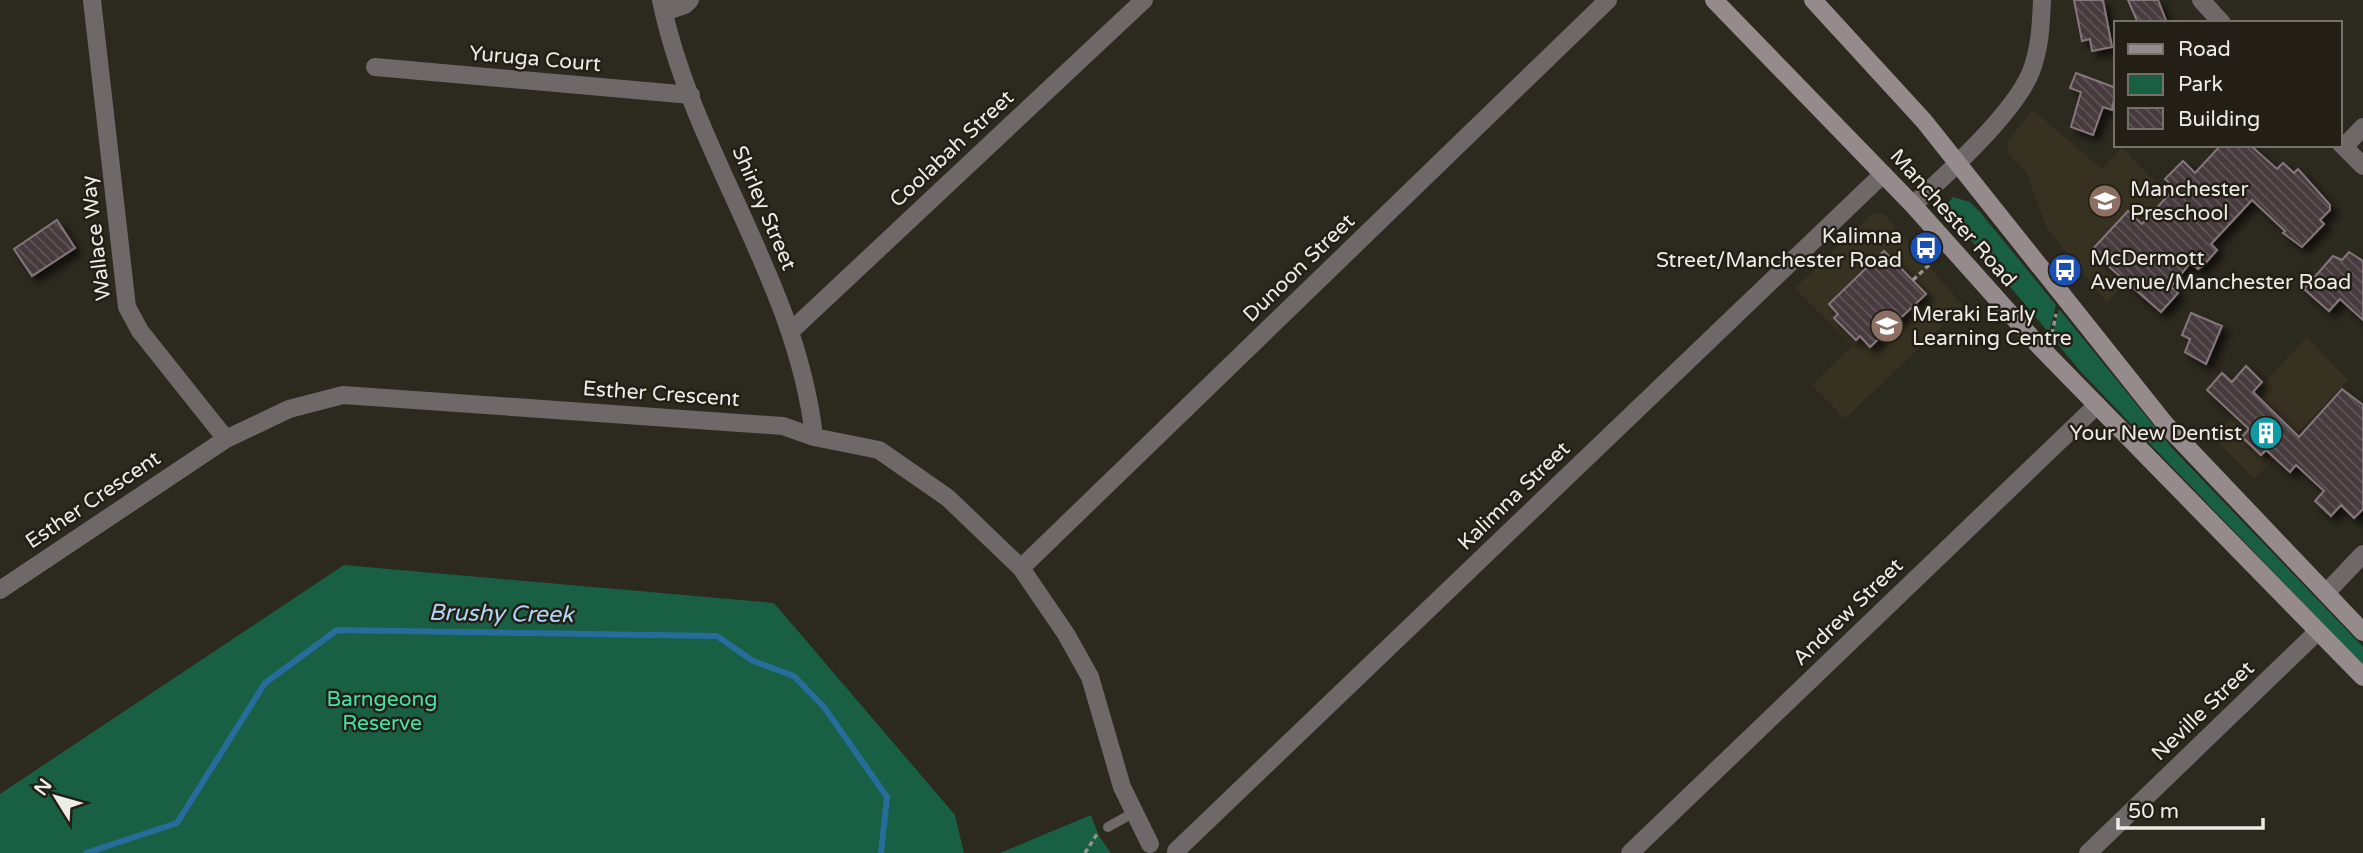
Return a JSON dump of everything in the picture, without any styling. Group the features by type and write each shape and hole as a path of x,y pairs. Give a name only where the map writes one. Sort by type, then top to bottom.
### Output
{"main road":[{"name":"Manchester Road","path":"1714,0 1913,205 2000,304 2363,677"},
{"name":"Manchester Road","path":"1813,0 1867,56 1957,162 2166,425 2363,632"}],"street":[{"name":"Wallace Way","path":"92,0 127,307 140,331 226,439"},
{"path":"663,6 685,5 690,0"},
{"name":"Coolabah Street","path":"791,331 1144,0"},
{"name":"Dunoon Street","path":"1021,568 1608,0"},
{"path":"1913,205 2014,102 2030,73 2040,41 2042,0"},
{"path":"2201,0 2220,21"},
{"name":"Shirley Street","path":"663,6 691,96 791,331 808,388 814,437"},
{"name":"Yuruga Court","path":"375,67 691,96"},
{"path":"2363,127 2342,145 2363,166"},
{"name":"Kalimna Street","path":"1177,852 1883,174"},
{"name":"Esther Crescent","path":"0,590 226,439 289,410 343,395 783,426 814,437 879,450 948,499 1021,568 1066,634 1090,677 1122,787 1146,848"},
{"name":"Andrew Street","path":"1630,853 2097,405"},
{"path":"2326,593 2363,554"},
{"name":"Neville Street","path":"2088,853 2318,631"},
{"path":"1146,848 1166,842 1177,852"}],"lane":[{"path":"1108,827 1133,813"}],"path":[{"path":"1913,280 1930,264"},
{"path":"2065,270 2073,265"},
{"path":"2051,335 2059,306"},
{"path":"1085,853 1093,839 1108,827"}],"shaded area":[{"name":"Manchester Preschool","path":"2033,110 2102,169 2122,148 2189,216 2107,303 2047,228 2026,172 2008,154 2008,141"},
{"name":"Meraki Early Learning Centre","path":"1872,214 1884,214 1963,306 1845,419 1812,385 1852,346 1795,288"},
{"path":"2307,337 2348,380 2254,479 2213,437"}],"green space":[{"path":"1953,197 1970,202 1980,212 2056,305 2049,333 1954,220 1948,203"},
{"path":"2059,309 2172,448 2363,647 2363,665 2080,371 2052,337"},
{"name":"Barngeong Reserve","path":"344,565 774,603 955,815 964,853 0,853 0,794"},
{"path":"1091,815 1099,836 1111,853 1000,853"}],"building":[{"path":"2074,0 2103,0 2112,47 2092,51 2090,39 2082,41"},
{"path":"2128,0 2158,0 2166,21 2137,21"},
{"path":"2076,73 2114,87 2112,110 2103,107 2093,135 2071,127 2081,92 2070,88"},
{"path":"2219,147 2252,147 2277,169 2283,163 2294,173 2298,169 2330,205 2330,210 2320,220 2324,224 2302,247 2283,233 2285,231 2252,200 2211,244 2217,250 2203,266 2198,269 2191,262 2171,287 2178,293 2161,312 2091,251 2128,211 2142,224 2175,188 2165,179 2183,161 2195,173"},
{"path":"57,220 75,248 32,276 14,249"},
{"path":"1884,251 1926,294 1870,347 1860,336 1856,340 1834,318 1838,314 1829,304"},
{"path":"2349,252 2363,261 2363,320 2340,299 2329,311 2304,289 2333,256 2342,260"},
{"path":"2191,313 2222,326 2206,364 2185,352 2190,339 2182,335"},
{"path":"2246,366 2262,382 2253,392 2299,437 2342,389 2363,405 2363,509 2354,518 2341,505 2331,516 2315,501 2324,491 2296,465 2290,472 2266,450 2261,455 2242,437 2249,429 2207,390 2222,373 2232,382"}],"waterway":[{"name":"Brushy Creek","path":"86,853 177,823 265,683 337,630 717,636 753,661 794,676 824,707 887,797 881,853"}],"place":[{"name":"Manchester Preschool","path":"2105,201"},
{"name":"Kalimna Street/Manchester Road","path":"1926,248"},
{"name":"McDermott Avenue/Manchester Road","path":"2065,270"},
{"name":"Meraki Early Learning Centre","path":"1887,326"},
{"name":"Your New Dentist","path":"2266,433"}]}
